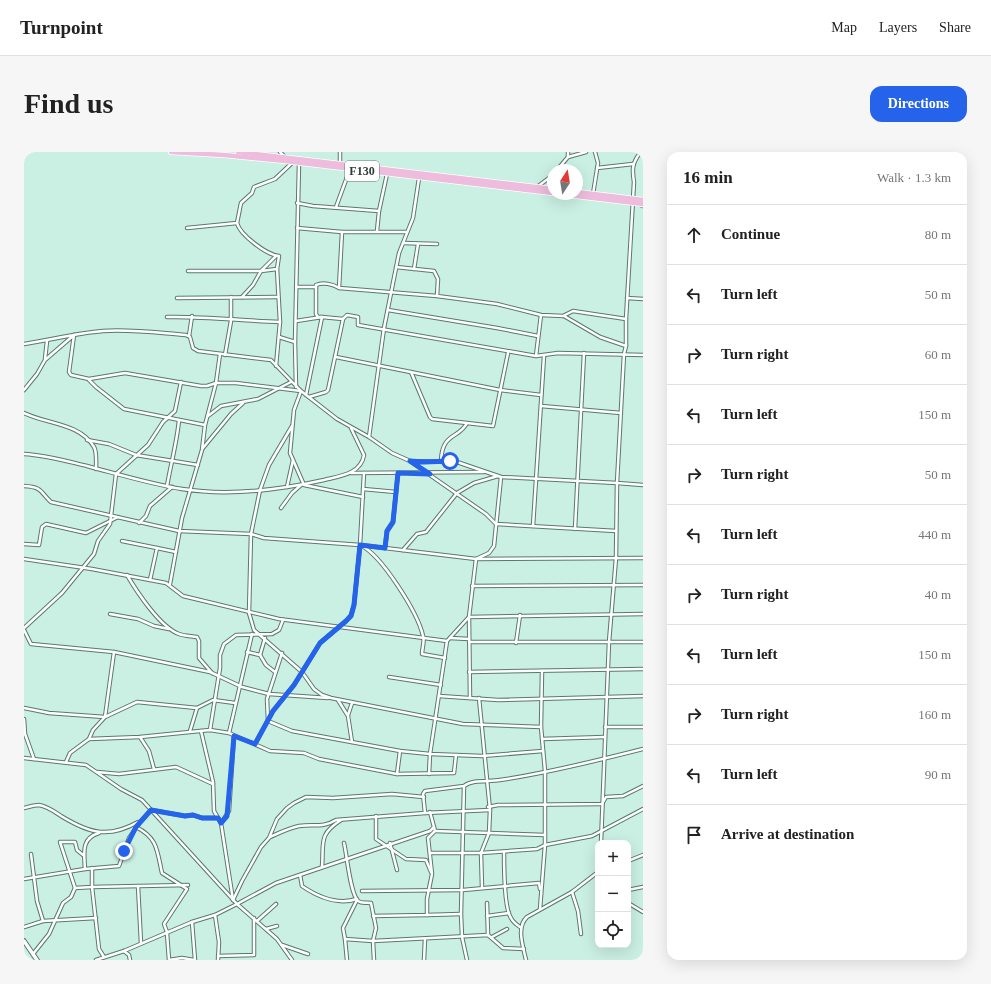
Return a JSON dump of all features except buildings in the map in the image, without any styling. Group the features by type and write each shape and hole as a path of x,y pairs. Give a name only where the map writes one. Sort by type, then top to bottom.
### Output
{"main road":[{"name":"F130","path":"171,152 340,164 547,188"},
{"name":"F130","path":"238,152 285,157 297,161 387,174 547,192"},
{"path":"583,193 643,204"},
{"path":"583,196 632,201 643,200"}],"street":[{"path":"280,152 285,157"},
{"path":"340,152 340,164"},
{"path":"568,152 568,157"},
{"path":"562,164 568,157 586,152"},
{"path":"593,194 598,160 595,152"},
{"path":"600,840 609,642 616,558 617,483 624,354 626,346 633,164 641,153"},
{"path":"296,387 297,161"},
{"path":"276,366 280,322 277,269 279,256 269,253 254,242 242,232 237,223 241,203 252,193 254,187 275,179 297,161"},
{"path":"597,168 633,164"},
{"path":"336,207 350,169"},
{"path":"377,231 379,211 387,174"},
{"path":"369,437 384,328 396,267 403,243 413,218 419,178"},
{"path":"537,187 547,179"},
{"path":"297,203 379,211"},
{"path":"187,228 237,223"},
{"path":"297,228 342,232 407,232"},
{"path":"339,288 342,232"},
{"path":"403,243 437,244"},
{"path":"414,269 418,244"},
{"path":"241,297 250,288 260,271 276,256"},
{"path":"396,267 434,271 437,273 439,286 438,296"},
{"path":"188,271 260,271 277,269"},
{"path":"296,287 316,287 316,285 321,283 335,285 339,288 391,294 438,296 497,304 541,315 563,316 600,337 626,346"},
{"path":"316,287 316,314 318,317 343,319"},
{"path":"177,298 278,297"},
{"path":"225,355 231,321 231,298"},
{"path":"627,298 643,299"},
{"path":"388,310 538,336"},
{"path":"563,316 573,311 626,319"},
{"path":"307,396 326,392 328,390 343,319 347,315 358,317 358,325 384,328 508,353 536,356 558,353 643,355"},
{"path":"536,356 541,315"},
{"path":"167,317 192,316 231,321 280,322"},
{"path":"192,316 189,336 195,350 271,360 300,391 351,428 369,437 392,453 410,461 430,474 486,514 496,524 616,531"},
{"path":"296,321 322,317"},
{"path":"307,396 322,317"},
{"path":"24,344 104,331 134,331 189,336"},
{"path":"24,390 37,374 45,360 74,335"},
{"path":"74,335 69,372 71,375 89,379 125,373 207,386 216,383 244,383 300,391"},
{"path":"279,337 295,342"},
{"path":"45,360 47,341"},
{"path":"411,372 430,417 493,426 508,353"},
{"path":"574,529 584,353"},
{"path":"170,584 179,531 202,450 206,424 216,383 220,354"},
{"path":"533,526 544,356"},
{"path":"336,357 500,390 542,395"},
{"path":"89,379 96,387 124,409 206,424"},
{"path":"181,382 175,411 167,418 148,445 116,474 110,521 107,529 100,537 94,554 62,593 24,629 31,644 78,647 114,652 218,675 238,685 269,694 331,698"},
{"path":"208,416 221,406 258,399 291,382"},
{"path":"300,391 294,410 290,445 293,460 303,485"},
{"path":"202,450 231,414 244,402"},
{"path":"541,406 621,413"},
{"path":"24,412 40,420 72,428 87,440 94,450 96,469"},
{"path":"167,486 170,462 174,455 179,420"},
{"path":"441,461 441,454 449,438 462,430 467,423"},
{"path":"292,426 269,464 260,490 251,534 249,613 252,626 302,672 314,689 331,698 435,719 482,725 541,727"},
{"path":"351,428 364,455 360,466 351,473"},
{"path":"87,440 109,444 136,455 170,462 198,465"},
{"path":"24,454 52,457 167,486 203,492 260,490 303,485 351,473 430,474 488,472"},
{"path":"287,487 293,460"},
{"path":"410,461 457,462 500,476 643,485"},
{"path":"255,744 284,696 290,690 320,643 351,616 354,605 360,545 364,473"},
{"path":"385,548 387,531 393,522 398,473"},
{"path":"403,550 411,539 417,534 426,532 457,493 474,483 500,476"},
{"path":"476,559 489,554 492,550 500,476"},
{"path":"281,508 292,493 303,485 363,497"},
{"path":"24,486 42,491 51,502 179,531 251,534 264,538 360,545 476,559 643,558"},
{"path":"139,523 146,516 150,506 172,487"},
{"path":"363,489 396,492"},
{"path":"24,544 39,545 42,527 46,524 86,533 119,517"},
{"path":"122,541 176,552"},
{"path":"360,545 371,552 405,596 424,636 422,654 445,658"},
{"path":"150,580 157,548"},
{"path":"24,559 126,575 170,584 183,596 283,620 424,636 447,641"},
{"path":"470,698 470,616 476,559"},
{"path":"126,575 169,629"},
{"path":"472,586 643,585"},
{"path":"110,614 138,619 154,626 197,638 199,642 200,658 213,674"},
{"path":"429,775 430,754 447,641 470,616 643,614"},
{"path":"516,643 520,615"},
{"path":"210,730 220,655 224,644 236,635 272,634 279,630 283,620"},
{"path":"229,733 238,685 252,634"},
{"path":"266,638 260,654 266,665 275,672"},
{"path":"450,638 516,643 643,642"},
{"path":"105,717 114,652"},
{"path":"247,652 260,654"},
{"path":"268,721 267,700 282,653"},
{"path":"469,672 643,669"},
{"path":"540,909 545,845 545,771 541,727 542,671"},
{"path":"389,677 441,685"},
{"path":"439,696 470,698 643,696"},
{"path":"479,698 488,781 489,808 489,833 482,853 482,887"},
{"path":"66,762 70,753 89,739 93,730 105,717 137,702 197,708 214,700 235,703"},
{"path":"338,700 348,716 352,742"},
{"path":"348,716 352,703"},
{"path":"24,708 49,713 105,717"},
{"path":"190,731 197,708"},
{"path":"24,719 25,734 34,759"},
{"path":"268,721 292,731 400,751 456,755 485,755 543,751"},
{"path":"605,727 643,727"},
{"path":"89,739 140,737 210,730 229,733 270,751 304,753 320,759 397,774 429,775 454,773 456,755"},
{"path":"201,731 213,784 214,811 221,823 234,900"},
{"path":"221,823 229,811 234,736"},
{"path":"140,737 150,751 154,769"},
{"path":"542,739 605,737"},
{"path":"425,813 425,791 464,786 469,783 545,771 604,759 643,749"},
{"path":"397,774 400,751"},
{"path":"24,758 82,764 121,789 142,800 154,816 237,904 282,945 292,960"},
{"path":"96,772 119,774 176,767 213,784"},
{"path":"464,786 462,832 463,890 461,914 462,937 467,960"},
{"path":"602,804 606,797 623,796 643,786"},
{"path":"234,900 245,875 261,847 269,838 282,813 287,808 306,797 347,797 392,794 424,796"},
{"path":"269,838 296,826 311,824 328,825 336,820 342,819 430,812 464,811 489,808 498,805 602,804"},
{"path":"24,808 41,805 87,831 102,832 124,830 140,822"},
{"path":"430,853 482,853 530,850 545,845 592,836 643,809"},
{"path":"151,810 185,816 193,815 202,818 218,818"},
{"path":"24,879 92,868 119,866 127,844 136,827 151,810"},
{"path":"430,812 435,830"},
{"path":"145,817 154,816"},
{"path":"376,816 376,839 406,859 426,860 432,874"},
{"path":"322,867 322,840 329,829 342,819"},
{"path":"136,827 145,832 154,841 162,873 187,889 164,924 167,932 169,960 182,958 195,960 192,922"},
{"path":"96,960 124,951 192,922 214,915 269,886 384,845 430,831 434,827"},
{"path":"435,830 545,835"},
{"path":"427,915 427,899 430,891 432,874 428,838 435,830"},
{"path":"85,869 83,855 86,841 90,837 102,832"},
{"path":"33,954 49,934 63,903 72,898 75,888 60,842 75,842 77,850 83,855"},
{"path":"344,843 352,886 357,899 362,903 370,903 376,928 373,941 374,960"},
{"path":"390,843 397,870"},
{"path":"504,852 505,885 509,913 520,928"},
{"path":"31,854 37,901 43,921"},
{"path":"631,860 643,855"},
{"path":"92,868 92,887 99,949 104,957"},
{"path":"300,875 302,886 320,897 348,901 357,899"},
{"path":"516,923 521,922 540,909 572,892 595,875"},
{"path":"362,891 463,890 482,887 539,883 541,896"},
{"path":"75,888 188,884"},
{"path":"138,886 141,943"},
{"path":"631,889 643,887"},
{"path":"572,892 578,911 581,934"},
{"path":"347,960 343,928 357,899"},
{"path":"487,903 488,935"},
{"path":"257,921 276,904"},
{"path":"631,905 643,912"},
{"path":"487,916 509,913"},
{"path":"373,916 461,914"},
{"path":"214,915 219,942 218,958 254,955 254,918"},
{"path":"24,927 43,921 96,918"},
{"path":"521,922 520,928 526,960"},
{"path":"266,930 277,926"},
{"path":"492,937 507,929"},
{"path":"345,939 373,941 488,935 503,948 524,949"},
{"path":"424,960 425,939"},
{"path":"24,941 37,960"},
{"path":"282,945 308,954"},
{"path":"124,951 129,955 130,960"}],"route":[{"path":"124,851 129,838 136,827 151,810 185,816 193,815 198,818 218,818 221,823 227,816 229,811 234,736 255,744 273,711 294,685 320,643 351,616 354,605 360,545 385,548 387,531 393,522 398,473 430,474 410,461 450,461"}]}
